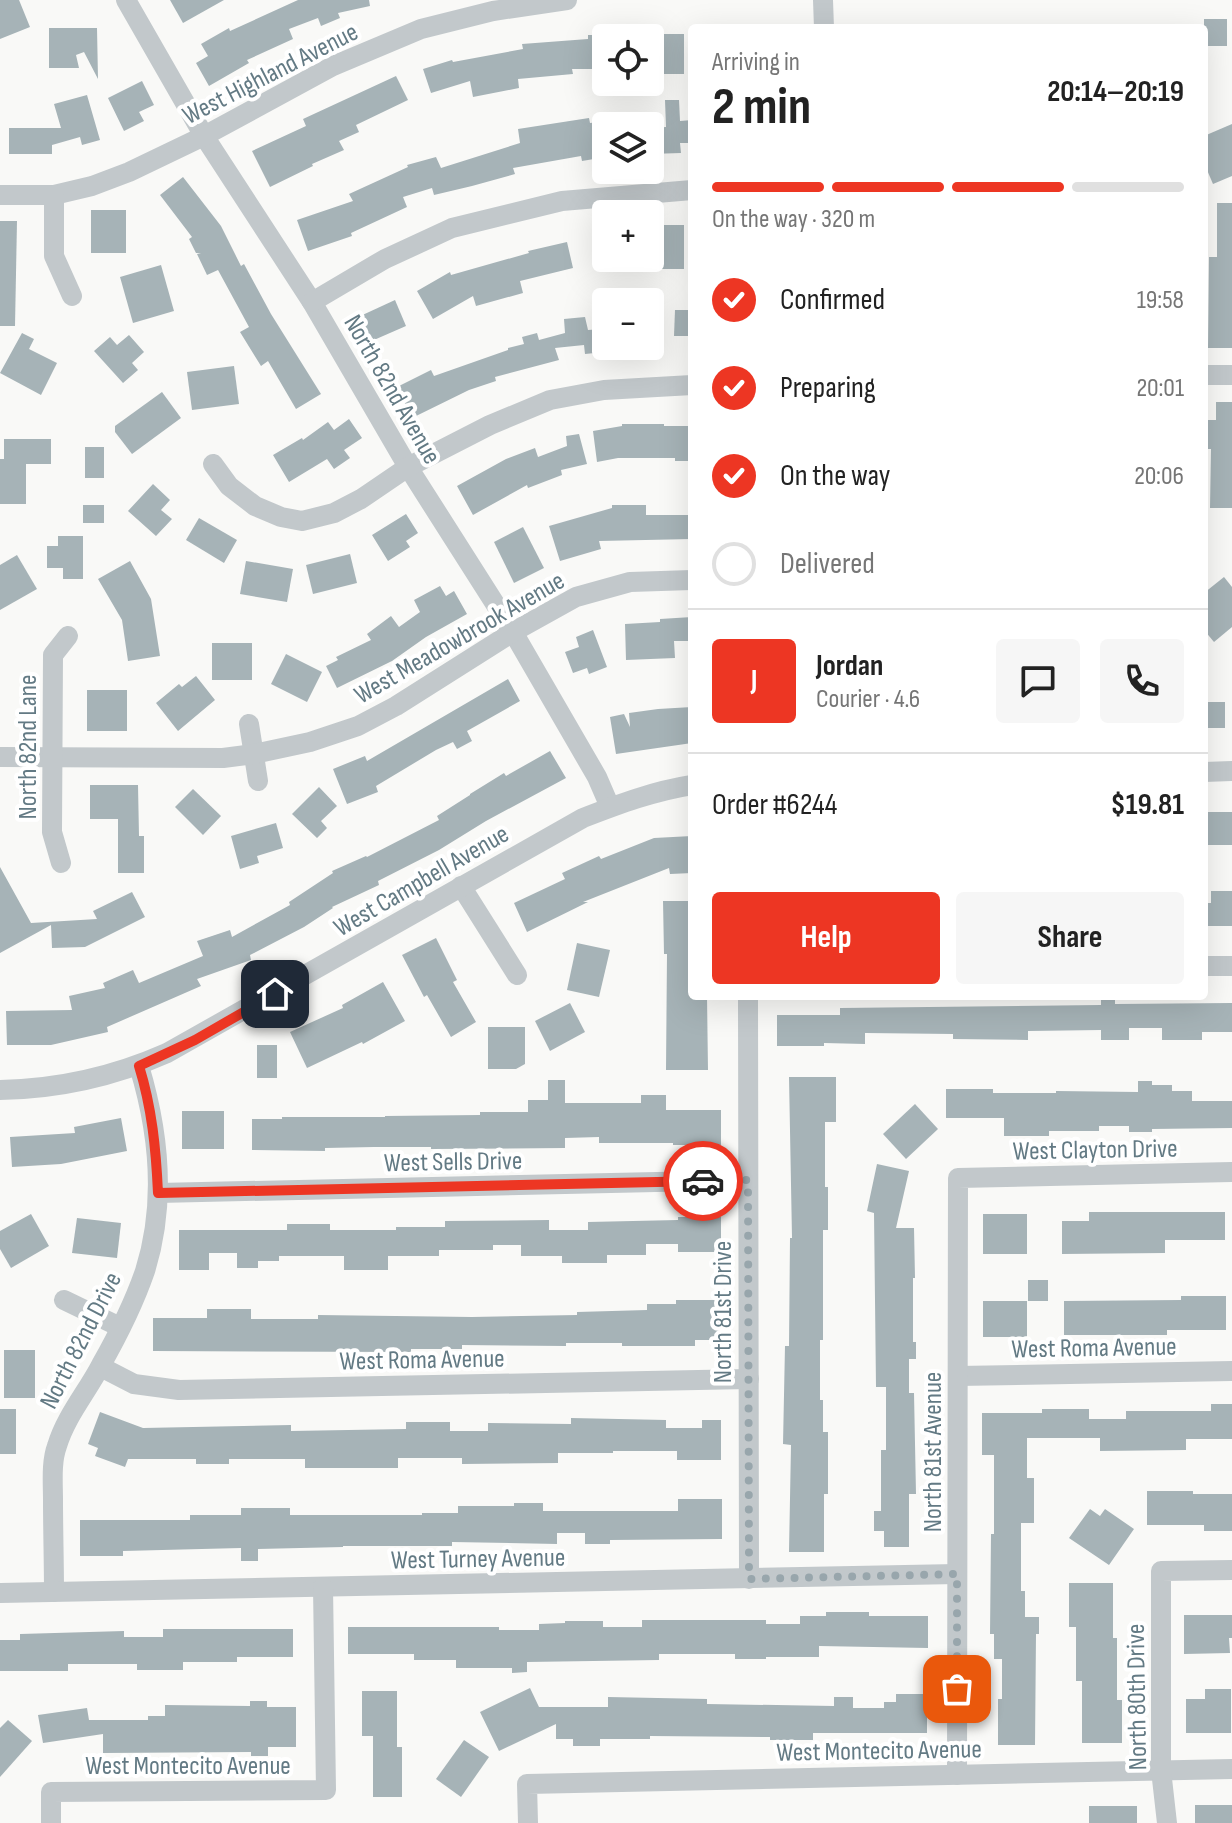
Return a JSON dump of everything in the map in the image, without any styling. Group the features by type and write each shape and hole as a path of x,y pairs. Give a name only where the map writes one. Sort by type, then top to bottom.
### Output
{"street":[{"name":"North 82nd Avenue","path":"126,0 204,136 312,302 408,467 513,632 597,777 610,807"},
{"name":"West Highland Avenue","path":"0,195 54,195 92,186 204,136 333,66 421,29 493,11 567,0"},
{"path":"823,0 824,24"},
{"path":"312,302 385,259 452,228 562,201 688,190"},
{"path":"54,195 54,256 72,296"},
{"path":"1208,375 1232,375"},
{"path":"213,464 229,486 255,506 281,517 302,521 334,513 408,467 490,425 550,400 604,390 688,385"},
{"name":"West Meadowbrook Avenue","path":"0,757 223,758 310,742 358,726 396,706 513,632 576,597 630,582 688,580"},
{"name":"North 82nd Lane","path":"61,863 52,832 53,655 68,636"},
{"path":"249,724 258,781"},
{"path":"1208,772 1232,771"},
{"name":"West Campbell Avenue","path":"0,1090 35,1089 139,1066 195,1040 583,818 669,788 688,786"},
{"path":"461,886 517,975"},
{"path":"1208,966 1232,966"},
{"name":"North 81st Drive","path":"748,1000 749,1579"},
{"name":"North 82nd Drive","path":"54,1592 53,1475 56,1448 65,1424 101,1367 134,1301 154,1235 158,1193 154,1132 139,1066"},
{"name":"West Clayton Drive","path":"958,1178 1232,1172"},
{"name":"North 81st Avenue","path":"957,1775 958,1178"},
{"name":"West Sells Drive","path":"158,1193 748,1180"},
{"path":"64,1300 120,1327"},
{"name":"West Roma Avenue","path":"101,1367 134,1384 179,1390 749,1379"},
{"name":"West Roma Avenue","path":"958,1376 1232,1371"},
{"name":"North 80th Drive","path":"1167,1823 1161,1770 1161,1571 1232,1570"},
{"name":"West Turney Avenue","path":"0,1593 957,1574"},
{"name":"West Montecito Avenue","path":"51,1823 51,1792 326,1790 323,1587"},
{"name":"West Montecito Avenue","path":"528,1823 527,1784 1232,1769"}],"building":[{"path":"0,0 19,0 30,27 0,39"},
{"path":"170,0 224,0 183,23"},
{"path":"298,0 369,0 370,6 338,13 340,18 321,26 318,18 289,29 293,39 247,60 249,63 209,86 196,63 208,56 201,44 229,28 230,31"},
{"path":"1204,19 1227,19 1227,46 1208,46 1208,24 1204,24"},
{"path":"49,28 97,28 98,79 84,52 76,55 79,68 49,68"},
{"path":"664,34 684,34 684,74 664,74"},
{"path":"588,35 592,35 592,69 572,69 573,74 518,79 519,88 473,97 470,81 431,93 423,69 452,60 523,49 522,44 588,39"},
{"path":"396,76 408,100 356,125 359,132 339,141 344,150 270,187 252,151 306,126 303,119"},
{"path":"142,81 154,105 139,112 144,121 124,131 108,98"},
{"path":"87,95 100,140 82,145 80,137 52,145 52,154 9,154 9,128 61,128 54,104"},
{"path":"665,100 679,100 680,121 688,120 688,143 680,143 681,153 664,154"},
{"path":"589,118 592,123 592,159 582,161 581,156 513,168 515,174 472,186 434,195 432,188 403,197 407,207 351,233 352,236 308,251 297,220 353,201 349,194 407,165 436,157 441,168 520,143 518,129"},
{"path":"1232,124 1232,176 1213,184 1208,172 1208,134"},
{"path":"183,177 221,226 241,266 244,264 321,394 296,409 268,361 261,366 240,332 249,327 218,270 207,275 197,254 201,253 196,253 189,239 192,237 160,195"},
{"path":"1217,203 1232,203 1232,348 1208,348 1209,257 1217,257"},
{"path":"91,210 126,210 126,253 91,253"},
{"path":"0,221 17,221 15,326 0,326"},
{"path":"664,225 684,225 684,269 664,269"},
{"path":"567,242 573,268 520,281 523,293 476,306 473,296 433,319 417,291 450,272 451,275"},
{"path":"161,265 174,311 133,323 120,277"},
{"path":"395,300 406,326 367,343 356,318"},
{"path":"675,310 688,310 688,336 674,336"},
{"path":"585,317 588,330 592,330 592,353 585,354 584,345 555,348 559,360 495,377 496,381 469,390 412,418 397,387 431,370 434,376 524,344 522,337 537,333 539,340 565,333 564,319"},
{"path":"22,333 34,339 29,349 57,363 41,395 0,373"},
{"path":"129,335 144,352 132,363 138,370 123,383 94,351 110,337 117,345"},
{"path":"234,366 239,404 192,410 187,372"},
{"path":"162,392 181,418 132,454 115,432 115,426"},
{"path":"1216,402 1232,402 1232,508 1210,508 1208,420 1216,420"},
{"path":"349,419 362,438 344,450 350,458 334,469 327,459 289,482 273,455 303,440 328,422 334,430"},
{"path":"622,426 688,426 688,461 675,461 675,458 618,458 597,462 593,431"},
{"path":"579,434 587,464 561,470 562,475 528,488 527,485 473,515 457,486 506,459 535,448 538,457 567,446 566,436"},
{"path":"4,439 51,439 51,464 26,464 26,504 0,504 0,459 4,459"},
{"path":"85,447 104,447 104,478 85,478"},
{"path":"153,484 170,500 161,510 172,519 156,536 128,511"},
{"path":"83,505 104,505 104,523 83,523"},
{"path":"612,505 646,505 646,515 688,515 688,539 599,541 601,549 560,561 549,526 612,508"},
{"path":"406,514 418,533 406,541 410,547 388,561 372,535"},
{"path":"199,518 237,540 224,563 186,540"},
{"path":"523,527 544,568 514,583 494,542"},
{"path":"58,536 83,536 83,579 63,579 63,568 47,568 47,546 58,546"},
{"path":"350,554 357,583 313,594 306,565"},
{"path":"17,555 37,589 0,610 0,565"},
{"path":"130,561 151,599 160,656 128,661 122,620 98,579"},
{"path":"246,561 293,569 287,602 240,594"},
{"path":"1224,577 1232,587 1232,627 1214,642 1208,635 1208,590"},
{"path":"440,586 446,596 454,591 467,614 392,661 337,688 326,666 338,660 336,657 371,640 367,634 391,616 399,627 420,612 414,600"},
{"path":"688,617 688,641 674,641 675,658 626,660 625,624 660,622 660,619"},
{"path":"593,630 607,667 589,674 587,668 573,673 565,652 579,647 576,637"},
{"path":"212,643 252,643 252,680 212,680"},
{"path":"286,654 322,672 307,702 271,684"},
{"path":"196,676 215,700 178,731 156,703 179,684 182,687"},
{"path":"508,679 520,701 467,731 472,741 457,749 453,742 436,750 376,786 378,792 347,804 333,769 365,756 367,761"},
{"path":"87,690 127,690 127,731 87,731"},
{"path":"1208,702 1225,702 1225,728 1208,728"},
{"path":"688,707 688,744 616,754 610,717 624,714 630,727 629,713"},
{"path":"550,751 566,778 378,881 379,885 332,907 304,927 250,955 251,960 197,979 201,986 107,1027 108,1032 51,1045 7,1045 6,1011 72,1010 69,996 105,988 103,983 133,970 139,983 203,956 197,941 230,930 232,937 290,905 289,902 332,871 367,857 439,820 437,816 470,794 504,773 506,776"},
{"path":"90,785 138,785 139,836 144,836 144,873 118,873 118,819 90,819"},
{"path":"319,787 337,806 321,821 327,828 317,838 292,814"},
{"path":"193,789 221,816 203,835 175,807"},
{"path":"1208,812 1232,812 1232,845 1208,845"},
{"path":"276,823 283,848 257,856 259,863 240,869 231,836"},
{"path":"688,836 688,873 670,874 669,868 583,902 588,902 527,932 514,903 565,879 562,873 599,856 601,859 654,838"},
{"path":"0,867 31,923 97,919 93,911 132,892 145,917 85,947 52,948 51,925 0,953"},
{"path":"1211,891 1232,891 1232,926 1208,926 1208,903 1211,903"},
{"path":"663,901 688,901 688,1000 707,1000 708,1070 666,1070 667,954 664,954"},
{"path":"436,938 457,980 453,982 476,1022 451,1037 427,995 424,997 402,955"},
{"path":"577,943 610,950 599,997 567,990"},
{"path":"383,982 405,1021 363,1044 307,1068 290,1032 343,1008 342,1005"},
{"path":"1101,1000 1115,1000 1115,1004 1232,1003 1232,1032 1202,1032 1202,1040 1162,1040 1162,1028 1129,1028 1129,1040 1101,1040 1101,1030 1028,1031 1028,1040 953,1039 953,1034 865,1033 865,1044 777,1046 777,1015 840,1015 840,1008 1101,1005"},
{"path":"570,1003 585,1032 550,1051 535,1021"},
{"path":"488,1027 525,1027 525,1064 516,1069 488,1069"},
{"path":"257,1045 277,1045 277,1078 257,1078"},
{"path":"789,1077 836,1077 836,1122 825,1122 828,1230 823,1230 823,1340 820,1340 820,1400 823,1400 823,1432 828,1432 824,1552 789,1552 791,1445 783,1444 792,1238"},
{"path":"548,1080 565,1080 565,1103 641,1103 641,1095 666,1095 666,1110 721,1110 721,1145 599,1143 599,1137 565,1138 565,1148 252,1150 252,1119 528,1112 528,1100 548,1100"},
{"path":"1138,1081 1172,1085 1172,1091 1192,1091 1192,1101 1232,1101 1232,1128 1129,1132 1129,1126 1099,1126 1099,1131 1049,1131 1049,1136 1004,1136 1004,1118 946,1118 946,1089 993,1089 993,1093 1138,1092"},
{"path":"915,1104 938,1129 906,1159 883,1134"},
{"path":"182,1111 224,1111 224,1149 182,1149"},
{"path":"121,1118 127,1151 61,1164 12,1167 10,1137 75,1133 74,1127"},
{"path":"877,1164 909,1171 896,1228 914,1228 913,1342 916,1342 916,1359 909,1359 909,1393 914,1393 916,1494 909,1494 909,1547 884,1547 884,1531 874,1531 874,1511 881,1511 881,1450 886,1450 886,1387 876,1387 874,1213 867,1211"},
{"path":"1089,1212 1225,1212 1225,1240 1165,1240 1165,1253 1062,1254 1062,1221 1089,1221"},
{"path":"31,1214 49,1246 11,1268 0,1249 0,1231"},
{"path":"983,1214 1027,1214 1027,1254 983,1254"},
{"path":"678,1217 721,1217 721,1252 678,1252 678,1244 646,1244 646,1255 607,1255 607,1263 562,1263 562,1256 521,1256 521,1245 493,1245 493,1250 439,1250 439,1256 388,1256 388,1270 344,1270 344,1256 279,1256 279,1261 258,1261 258,1268 237,1268 237,1253 209,1253 209,1270 179,1270 179,1230 287,1230 287,1224 330,1224 330,1230 396,1230 396,1227 445,1227 445,1221 549,1220 549,1230 588,1230 588,1222 678,1220"},
{"path":"77,1218 121,1223 117,1258 72,1253"},
{"path":"1028,1280 1048,1280 1048,1301 1028,1301"},
{"path":"1181,1296 1226,1296 1226,1330 1167,1330 1167,1335 1064,1335 1064,1301 1181,1300"},
{"path":"676,1300 721,1300 721,1340 695,1340 695,1346 622,1346 622,1343 462,1345 462,1349 411,1349 411,1352 153,1351 153,1318 207,1318 207,1309 251,1309 251,1319 318,1319 318,1315 577,1315 577,1312 647,1310 647,1304 676,1304"},
{"path":"983,1301 1027,1301 1027,1337 983,1337"},
{"path":"4,1350 35,1350 35,1398 4,1398"},
{"path":"1211,1404 1232,1404 1232,1439 1186,1439 1186,1450 1100,1451 1100,1438 1027,1438 1027,1478 1034,1478 1034,1523 1021,1523 1021,1591 1025,1591 1025,1617 1039,1617 1039,1634 1036,1634 1035,1745 998,1745 1002,1659 994,1659 994,1634 990,1634 994,1455 982,1455 982,1413 1089,1409 1089,1419 1126,1419 1126,1411 1211,1411"},
{"path":"0,1409 16,1409 16,1454 0,1454"},
{"path":"100,1412 143,1428 291,1425 291,1431 406,1429 406,1422 450,1422 450,1431 488,1431 488,1423 571,1424 571,1418 666,1420 666,1428 702,1428 702,1420 721,1420 721,1460 677,1460 677,1451 613,1451 558,1453 558,1463 462,1464 462,1458 398,1458 398,1468 305,1468 305,1459 229,1459 229,1464 196,1464 196,1459 128,1459 125,1467 95,1456 98,1448 88,1444"},
{"path":"1147,1491 1232,1494 1232,1531 1204,1531 1204,1525 1147,1525"},
{"path":"678,1499 722,1499 722,1539 610,1540 610,1544 585,1544 585,1533 557,1533 557,1544 452,1542 452,1546 258,1549 258,1561 241,1561 241,1548 123,1551 123,1556 80,1556 80,1520 190,1520 190,1515 241,1515 241,1508 290,1508 290,1515 422,1515 458,1513 458,1506 514,1506 514,1503 543,1503 543,1511 678,1511"},
{"path":"1090,1509 1100,1516 1105,1509 1134,1529 1109,1565 1069,1538"},
{"path":"1069,1583 1113,1583 1113,1638 1117,1638 1117,1700 1122,1700 1122,1743 1082,1743 1082,1681 1076,1681 1076,1627 1069,1627"},
{"path":"826,1612 928,1616 928,1648 819,1646 819,1657 766,1659 735,1659 735,1654 659,1654 659,1660 527,1662 527,1672 512,1673 512,1668 456,1668 456,1660 414,1660 414,1654 348,1654 348,1627 539,1630 539,1624 565,1621 603,1621 603,1627 642,1627 642,1620 766,1620 766,1624 800,1624 800,1616 826,1616"},
{"path":"1184,1615 1232,1615 1230,1653 1184,1654"},
{"path":"163,1629 293,1629 293,1657 237,1657 237,1662 183,1662 183,1670 137,1670 137,1664 68,1664 68,1671 0,1671 0,1640 20,1640 20,1634 124,1631 124,1637 163,1637"},
{"path":"530,1688 539,1707 608,1707 608,1697 707,1699 707,1704 834,1706 834,1697 853,1697 853,1708 884,1708 884,1702 896,1702 896,1694 927,1694 927,1733 813,1733 813,1740 650,1736 650,1739 600,1739 600,1746 573,1746 573,1739 556,1739 556,1724 499,1751 480,1712"},
{"path":"1205,1689 1231,1689 1231,1733 1186,1733 1186,1699 1205,1699"},
{"path":"362,1691 397,1691 397,1747 402,1747 402,1797 373,1797 373,1736 362,1736"},
{"path":"250,1701 267,1701 267,1707 296,1707 296,1747 268,1747 268,1756 251,1756 251,1752 103,1753 103,1734 43,1743 38,1715 87,1708 89,1720 148,1720 148,1716 165,1716 165,1705 250,1706"},
{"path":"8,1720 32,1741 0,1777 0,1728"},
{"path":"464,1740 489,1757 461,1797 436,1779"},
{"path":"1195,1805 1232,1805 1232,1823 1195,1823"},
{"path":"1089,1806 1137,1806 1137,1823 1089,1823"}],"way so far":[{"path":"703,1181 748,1180 749,1579 957,1574 957,1689"}],"route":[{"path":"275,994 195,1040 139,1066 154,1132 158,1193 703,1181"}]}
